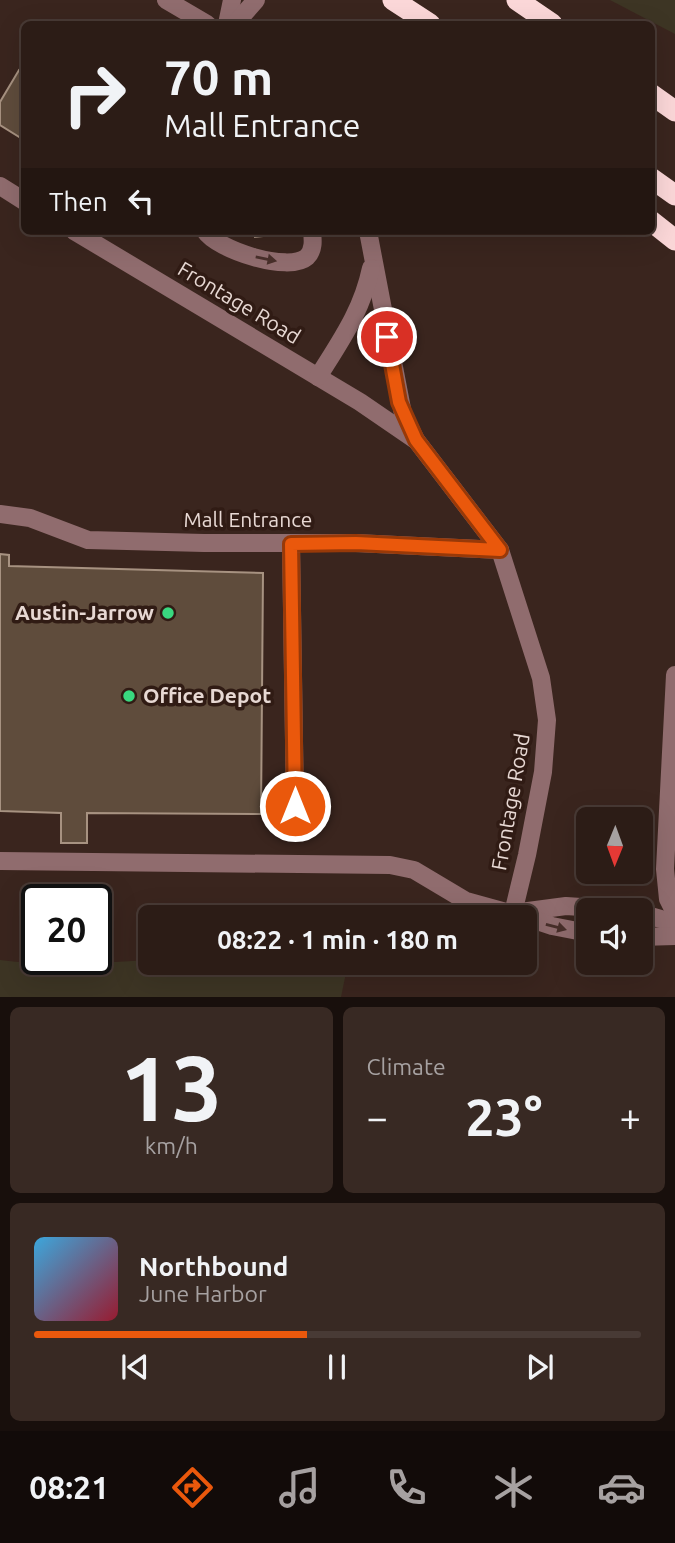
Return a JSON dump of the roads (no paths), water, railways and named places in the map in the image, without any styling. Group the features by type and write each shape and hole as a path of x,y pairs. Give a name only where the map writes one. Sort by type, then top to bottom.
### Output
{"highway":[{"path":"393,0 423,21"},
{"path":"517,0 548,21"},
{"path":"655,94 675,101"},
{"path":"655,96 675,111"},
{"path":"655,181 675,195"},
{"path":"655,224 675,240"}],"street":[{"path":"166,0 202,21"},
{"path":"228,21 232,0"},
{"path":"238,21 256,0"},
{"path":"0,186 21,199"},
{"name":"Frontage Road","path":"81,235 360,402 416,440"},
{"path":"207,235 234,251 269,260 294,262 307,257 314,243 313,235"},
{"name":"Frontage Road","path":"369,235 399,402 416,440 500,550 541,678 547,720 539,799 523,905"},
{"path":"318,377 355,319 368,285 373,261"},
{"name":"Mall Entrance","path":"0,513 30,518 88,540 356,543 500,550"},
{"path":"291,544 295,806"},
{"path":"675,675 665,869 668,899 675,914"},
{"path":"0,861 390,865 414,870 466,901 481,905"},
{"path":"537,912 566,906 576,907"},
{"path":"653,917 675,923"},
{"path":"537,921 576,931"},
{"path":"653,937 675,936"}],"place":[{"name":"Austin-Jarrow","path":"168,613"},
{"name":"Office Depot","path":"129,696"}]}
